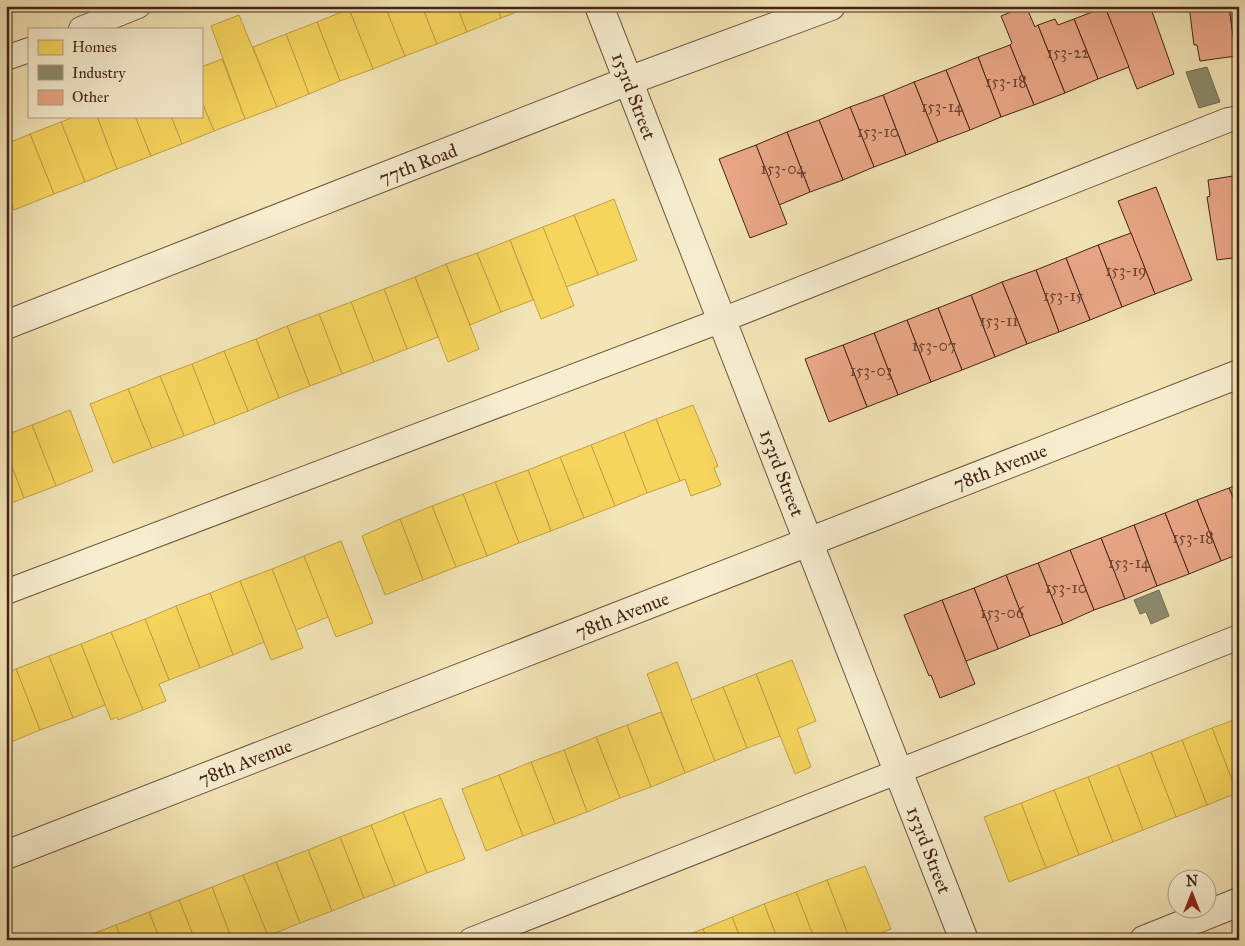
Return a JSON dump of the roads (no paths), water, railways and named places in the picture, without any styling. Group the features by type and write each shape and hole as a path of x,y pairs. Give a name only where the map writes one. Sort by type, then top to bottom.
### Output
{"street":[{"name":"153rd Street","path":"599,6 964,940"},
{"name":"77th Road","path":"6,325 628,81 832,6"},
{"name":"78th Avenue","path":"6,855 1239,374"},
{"path":"1144,940 1239,902"}],"lane":[{"path":"83,28 138,6"},
{"path":"6,58 28,50"},
{"path":"6,592 722,320 1228,120 1239,118"},
{"path":"471,940 1239,637"}]}
